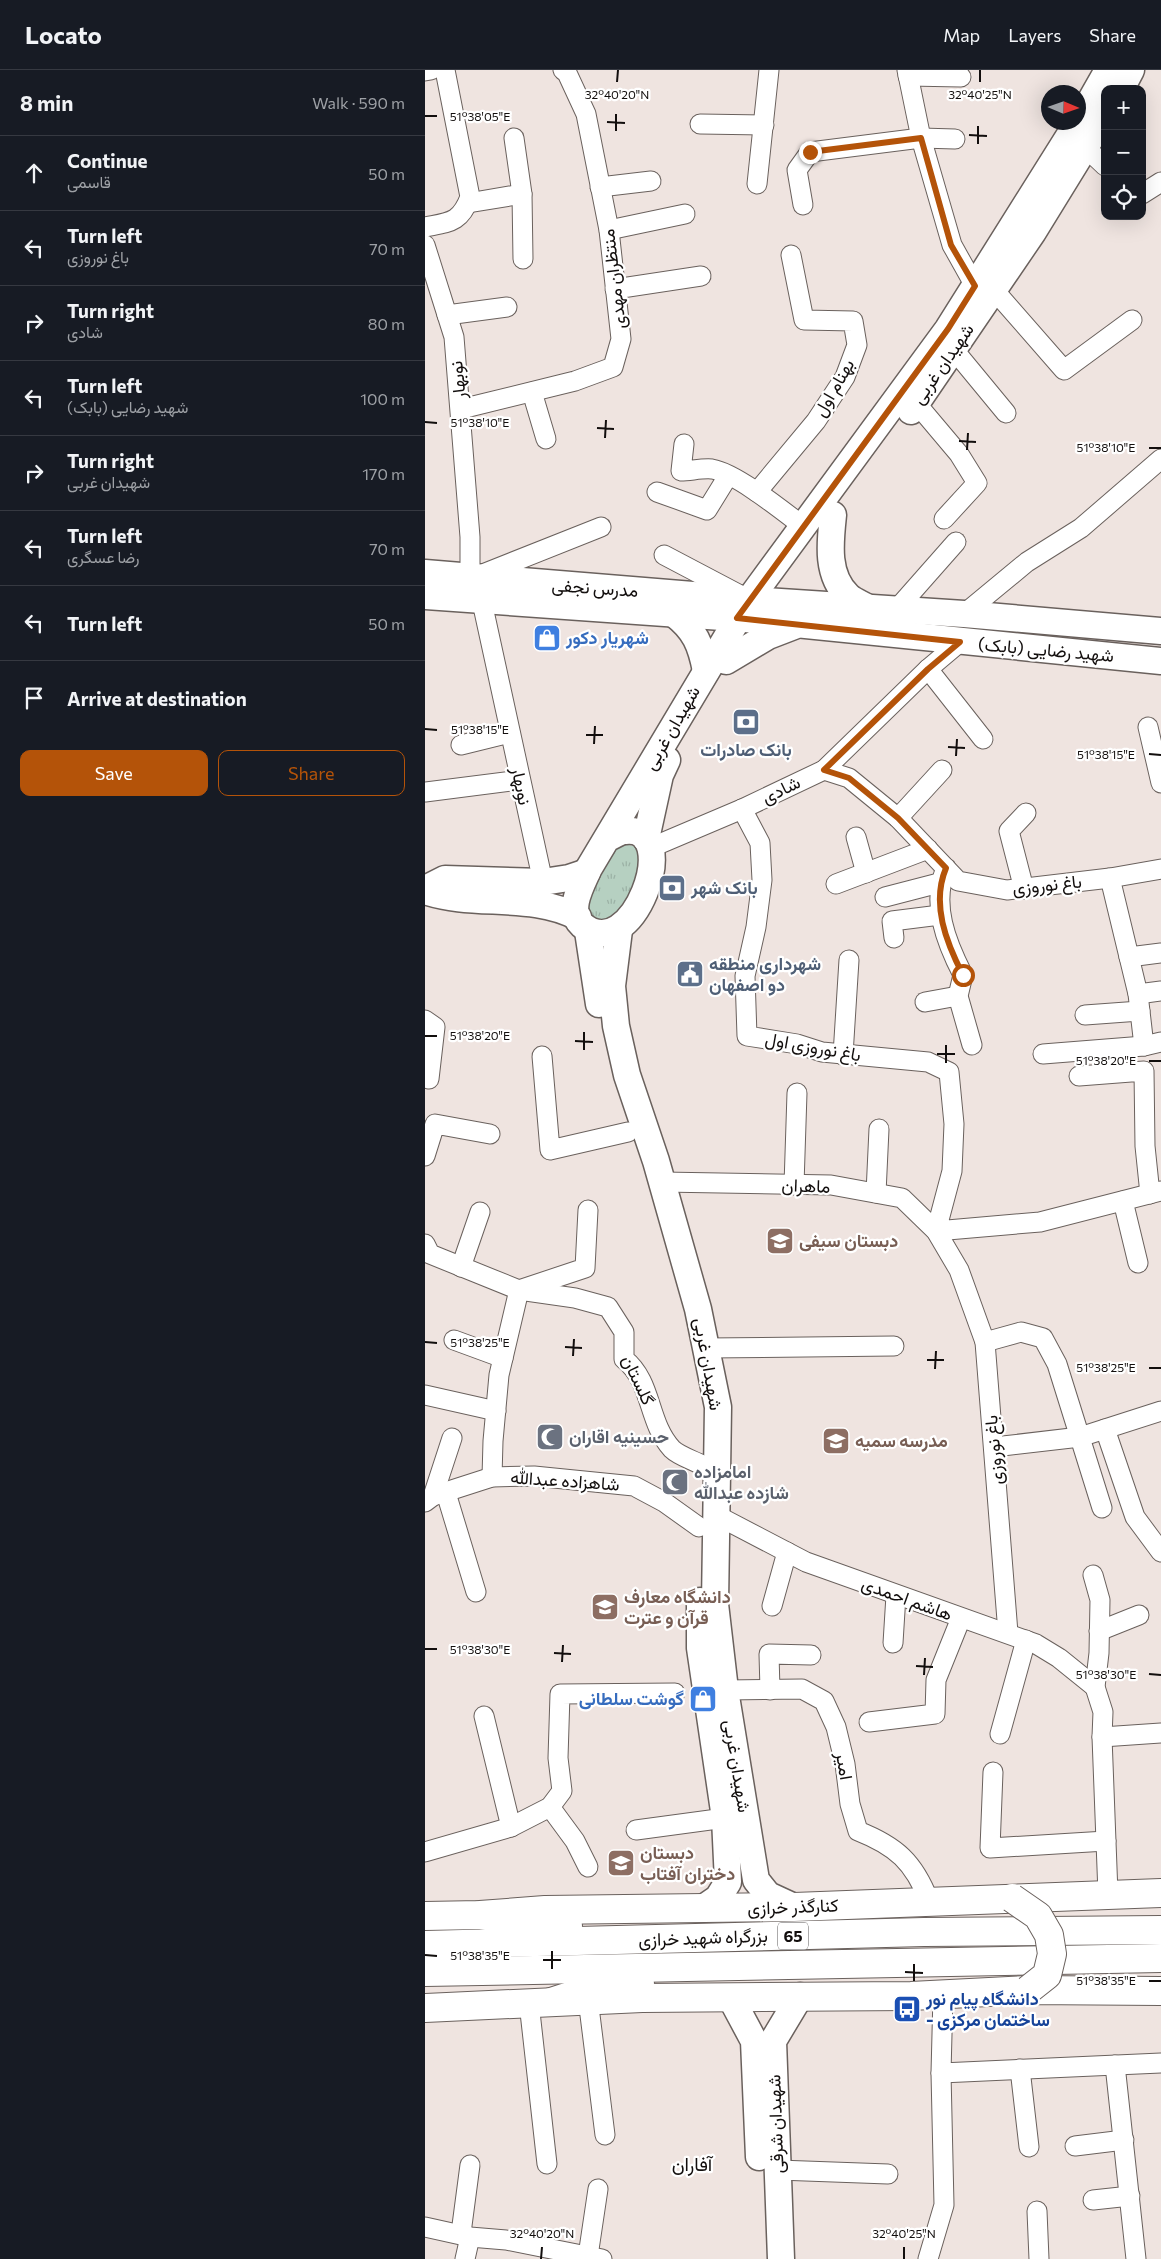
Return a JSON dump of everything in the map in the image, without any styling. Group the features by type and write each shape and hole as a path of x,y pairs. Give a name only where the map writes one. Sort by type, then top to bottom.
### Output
{"main road":[{"name":"شهیدان غربی","path":"1086,111 1113,74"},
{"name":"شهیدان غربی","path":"1057,175 1085,147 1101,121"},
{"name":"شهیدان غربی","path":"750,610 833,515 954,350 984,288 1057,175 1075,130"},
{"name":"شهیدان غربی","path":"608,838 804,527 948,329 984,288"},
{"path":"833,515 829,556 839,581 848,596 868,608"},
{"path":"425,558 459,585 425,612"},
{"name":"مدرس نجفی","path":"425,573 459,585 750,610"},
{"name":"مدرس نجفی","path":"425,596 459,585"},
{"name":"مدرس نجفی","path":"459,585 482,602 674,614 750,610"},
{"name":"شهید رضایی (بابک)","path":"750,610 868,608 964,614 1161,631"},
{"name":"شهید رضایی (بابک)","path":"750,610 797,626 1161,661"},
{"path":"674,614 687,624 716,666 768,636 797,626"},
{"name":"شهیدان غربی","path":"648,844 660,775 716,666"},
{"path":"425,890 446,898 541,903 562,908 583,924 602,934 619,930 640,904 652,871 653,856 648,844 637,832 625,830 608,838 587,872 575,905 583,924"},
{"path":"425,890 445,879 543,882 569,878 587,872"},
{"name":"شهیدان غربی","path":"583,924 596,974 601,1030 614,1093 669,1254 687,1321 703,1416 702,1465 725,1690 756,1880"},
{"name":"شهیدان غربی","path":"619,930 612,986 616,1026 627,1075 662,1182 698,1310 718,1407 708,1521 701,1648 725,1818 728,1882"},
{"path":"702,1909 718,1898 728,1882 737,1892 743,1894 750,1891 756,1880 768,1895 793,1907"},
{"name":"کنارگذر خرازی","path":"425,1916 480,1915 545,1910 793,1907 1161,1893"},
{"path":"1012,1898 1038,1916 1049,1935 1052,1954 1047,1975 1028,1990"},
{"path":"480,1915 546,1926 675,1926 924,1932"},
{"name":"بزرگراه شهید خرازی","path":"425,1945 924,1932 1161,1930"},
{"name":"بزرگراه شهید خرازی","path":"425,1972 1161,1958"},
{"path":"540,2002 588,1990 626,1984 746,1978 791,1973 827,1964"},
{"path":"425,2008 588,1999 943,1995 1028,1990 1161,1991"},
{"path":"764,2041 800,1996"},
{"name":"شهیدان شرقی","path":"731,1998 764,2041 777,2170 781,2259"},
{"name":"شهیدان شرقی","path":"764,2041 764,2259"}],"street":[{"path":"425,71 431,70"},
{"path":"425,227 451,221 464,213 470,197 445,70"},
{"name":"منتظران مهدی","path":"461,409 575,381 613,367 621,339 609,230 586,114 567,73 563,70"},
{"path":"757,184 769,70"},
{"path":"961,77 907,73 921,138 951,245 984,288 1064,370 1132,320"},
{"path":"700,124 764,125"},
{"path":"514,138 522,194 523,260"},
{"path":"803,206 797,170 810,152 921,138 955,139"},
{"path":"1085,147 1101,162"},
{"path":"600,187 651,181"},
{"path":"1146,191 1161,182"},
{"path":"468,203 522,194"},
{"path":"609,230 685,214"},
{"name":"نوبهار","path":"425,245 454,337 471,537 459,585"},
{"name":"بهنام اول","path":"757,492 816,421 845,377 857,345 853,321 804,320 791,255"},
{"path":"615,289 701,276"},
{"path":"447,315 507,307"},
{"path":"954,350 1007,413"},
{"path":"532,392 546,439"},
{"path":"916,403 959,454 977,483 944,519"},
{"path":"684,444 681,471 712,469 728,476 757,492 804,527"},
{"path":"964,614 1027,562 1081,528 1161,459"},
{"path":"657,492 707,510 728,476"},
{"path":"459,585 601,527"},
{"path":"896,610 956,542"},
{"path":"664,555 750,610"},
{"name":"نوبهار","path":"482,602 543,882"},
{"name":"شادی","path":"648,844 742,809 824,770 928,669 960,642"},
{"path":"928,669 983,739"},
{"path":"1148,727 1161,783"},
{"path":"461,745 510,733"},
{"name":"باغ نوروزی","path":"824,770 849,778 898,818 928,849 942,876 958,881 1007,890 1024,889 1110,878 1161,869"},
{"path":"898,818 942,770"},
{"path":"425,792 520,780"},
{"name":"باغ نوروزی اول","path":"742,809 760,843 762,880 756,927 745,976 747,1036 843,1055 928,1062 949,1072 954,1124 951,1171 936,1231"},
{"path":"1024,889 1009,831 1026,813"},
{"path":"856,837 866,872"},
{"path":"836,884 928,849"},
{"path":"885,897 942,876 940,915 949,948 963,975 958,996 972,1045"},
{"path":"1043,1054 1153,1044 1139,1003 1110,878"},
{"path":"894,938 892,921 940,915"},
{"path":"1129,957 1161,953"},
{"path":"843,1055 849,960"},
{"path":"1085,1015 1139,1003 1161,991"},
{"path":"925,1002 958,996"},
{"path":"425,1020 435,1026 429,1079"},
{"path":"542,1056 550,1150 628,1132"},
{"path":"936,1231 1040,1222 1155,1192 1145,1146 1144,1071 1079,1076"},
{"path":"794,1185 797,1093"},
{"path":"425,1156 435,1124 490,1134"},
{"path":"876,1193 879,1129"},
{"name":"ماهران","path":"662,1182 831,1186 902,1198 936,1231 959,1270"},
{"path":"1123,1201 1137,1264"},
{"path":"493,1477 496,1411 503,1358 519,1290 585,1268 588,1210"},
{"path":"461,1267 479,1212"},
{"name":"گلستان","path":"425,1244 430,1254 519,1290 575,1298 608,1307 624,1332 624,1359 635,1367 648,1393 657,1429 673,1450 702,1465"},
{"name":"باغ نوروزی","path":"959,1270 985,1342 1009,1633"},
{"path":"985,1342 1021,1332 1043,1338 1057,1364 1102,1508"},
{"path":"454,1340 503,1358"},
{"path":"706,1348 893,1346"},
{"path":"425,1395 496,1411"},
{"path":"994,1447 1080,1437 1161,1411"},
{"path":"1105,1429 1135,1518 1161,1552"},
{"path":"451,1438 435,1497 476,1592"},
{"name":"شاهزاده عبدالله","path":"435,1497 493,1477 534,1476 634,1486 664,1502 708,1521"},
{"name":"هاشم احمدی","path":"708,1521 787,1552 806,1562 1027,1640 1059,1658 1095,1687"},
{"path":"772,1606 787,1552"},
{"path":"1093,1575 1100,1600 1095,1687 1103,1712 1102,1737 1108,1894"},
{"path":"893,1643 895,1594"},
{"path":"1099,1631 1139,1615"},
{"path":"869,1722 935,1714 936,1680 961,1618"},
{"path":"1000,1734 1027,1640"},
{"path":"770,1690 769,1654 811,1655"},
{"name":"امیر","path":"725,1690 803,1689 825,1701 836,1727 845,1764 850,1804 857,1831 878,1839 903,1855 921,1879 929,1901"},
{"path":"425,1852 511,1827 550,1807 562,1791 558,1758 560,1694 675,1693"},
{"path":"484,1716 511,1827"},
{"path":"1102,1737 1161,1733"},
{"path":"993,1772 990,1848 1106,1841"},
{"path":"550,1807 575,1841 588,1868"},
{"path":"636,1830 725,1818"},
{"path":"928,2259 944,2206 941,2073 943,1995"},
{"path":"588,1999 605,2135"},
{"path":"540,2002 547,2164"},
{"path":"941,2073 1161,2063"},
{"path":"1115,2065 1136,2259"},
{"path":"1020,2069 1029,2147"},
{"path":"1075,2146 1124,2140"},
{"path":"465,2259 470,2165"},
{"path":"777,2170 888,2174"},
{"path":"425,2227 506,2240 550,2254 595,2257 598,2189"},
{"path":"1093,2200 1130,2196"},
{"path":"1037,2211 1039,2259"}],"green space":[{"path":"616,842 642,848 645,867 612,925 582,913 608,849"}],"place":[{"name":"شهریار دکور","path":"547,638"},
{"name":"بانک صادرات","path":"746,722"},
{"name":"بانک شهر","path":"672,888"},
{"name":"شهرداری منطقه دو اصفهان","path":"690,974"},
{"name":"دبستان سیفی","path":"780,1241"},
{"name":"حسینیه اقاران","path":"550,1437"},
{"name":"مدرسه سمیه","path":"836,1441"},
{"name":"امامزاده شازده عبدالله","path":"675,1482"},
{"name":"دانشگاه معارف قرآن و عترت","path":"605,1607"},
{"name":"گوشت سلطانی","path":"703,1699"},
{"name":"دبستان دختران آفتاب","path":"621,1863"},
{"name":"دانشگاه پیام نور - ساختمان مرکزی","path":"907,2009"}],"district":[{"name":"آفاران","path":"692,2164"}],"route":[{"path":"810,152 921,138 951,245 975,286 948,329 737,618 960,642 928,669 824,770 849,778 898,818 946,868 939,884 940,915 949,948 963,975"}]}
